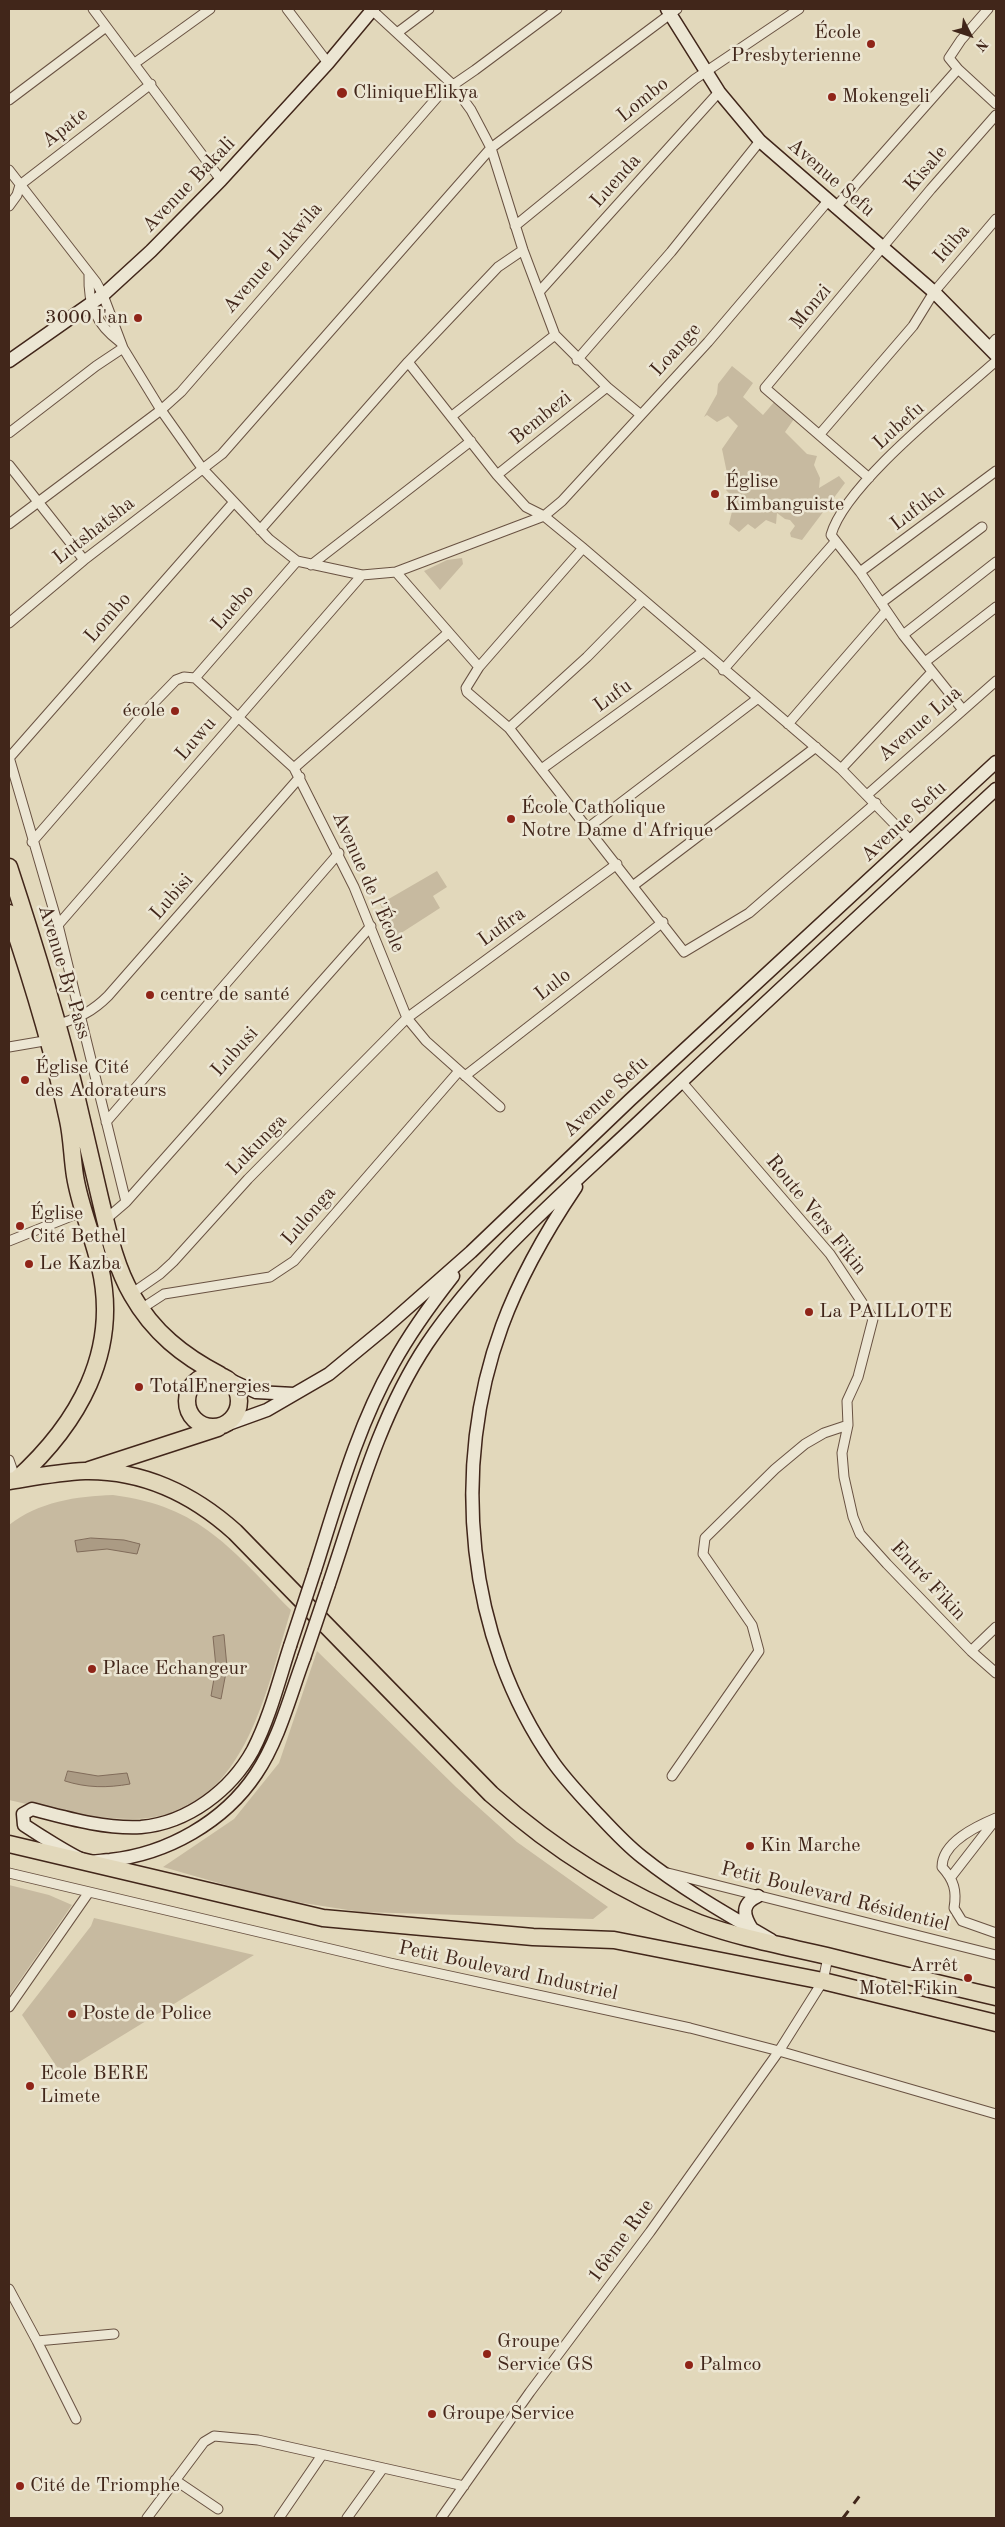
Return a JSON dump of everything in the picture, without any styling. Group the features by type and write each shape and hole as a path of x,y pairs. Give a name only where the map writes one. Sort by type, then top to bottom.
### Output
{"highway":[{"name":"Avenue By Pass","path":"9,867 40,958 57,1034 118,1265 131,1294 141,1309 172,1344 190,1359 224,1377"},
{"name":"Avenue By Pass","path":"9,913 57,1034 76,1177 100,1266 106,1311 103,1338 93,1375 77,1410 40,1459 12,1480"},
{"path":"12,1480 85,1471 220,1427 231,1420 239,1406 238,1391 224,1377 210,1374 194,1382 187,1399 188,1408 198,1423 205,1427 220,1427"},
{"path":"149,1481 139,1468 144,1458 155,1449"},
{"path":"85,1471 127,1475 149,1481 187,1496 221,1519 491,1794 526,1825 573,1859 662,1908 701,1924 780,1946 996,1997"},
{"path":"9,1844 323,1918 533,1936 614,1940 823,1981 996,2023"}],"main road":[{"name":"Avenue Bakali","path":"9,361 104,295 152,251 221,180 328,63 373,9"},
{"name":"Avenue Sefu","path":"672,10 719,92 760,141 883,247 994,347"},
{"name":"Avenue Sefu","path":"220,1427 267,1410 329,1374 471,1252 618,1112 996,762"},
{"name":"Avenue Sefu","path":"589,1168 996,789"},
{"path":"618,1112 632,1128"},
{"path":"471,1252 416,1326 392,1364 350,1462 290,1646 253,1750 236,1775 207,1802 166,1822 140,1827 83,1821 32,1809 24,1812 22,1817 24,1825 87,1862 138,1856 156,1851 194,1832 238,1797 256,1774 268,1752 304,1658 376,1447 395,1404 426,1346 447,1317 513,1239 589,1168"},
{"path":"589,1168 550,1227 502,1327 480,1406 472,1474 473,1535 481,1591 502,1662 524,1713 553,1762 583,1798 642,1857 780,1946"},
{"path":"224,1377 256,1392 296,1394"},
{"path":"752,1929 747,1920 745,1908 750,1899 758,1896"}],"street":[{"path":"93,9 221,180"},
{"path":"135,63 210,9"},
{"path":"287,9 328,63"},
{"path":"373,9 452,84 471,110 491,148 523,250 556,335 577,360 606,387 641,415"},
{"path":"397,33 430,9"},
{"name":"Avenue Lukwila","path":"9,524 161,410 181,392 440,94 557,9"},
{"name":"Lombo","path":"515,226 696,79 799,9"},
{"path":"988,9 961,40 949,58 958,70 996,104"},
{"name":"Lutshatsha","path":"9,623 84,560 222,454 491,148 672,10"},
{"path":"9,100 106,27"},
{"name":"Loange","path":"297,561 311,566 362,575 396,572 544,516 562,501 832,204 958,70"},
{"name":"Apate","path":"9,206 17,195 20,185 151,84"},
{"name":"Luenda","path":"539,292 719,92"},
{"name":"Kisale","path":"883,247 996,115"},
{"path":"577,360 671,252 760,141"},
{"path":"9,170 104,295 121,345 161,410 202,468 260,530 297,561"},
{"name":"Idiba","path":"820,434 913,326 934,292 996,219"},
{"name":"Monzi","path":"820,434 764,388 883,247"},
{"path":"260,530 408,362 498,267 523,250"},
{"path":"90,275 90,305 99,323 121,345"},
{"path":"452,416 556,335"},
{"path":"9,433 121,345"},
{"name":"Lubefu","path":"835,542 831,536 834,525 869,478 996,361"},
{"path":"408,362 497,475 526,507 544,516 757,699 816,747 868,795 911,841"},
{"name":"Bembezi","path":"497,475 606,387"},
{"path":"820,434 869,478"},
{"path":"311,566 470,441"},
{"path":"9,465 84,560"},
{"name":"Lufuku","path":"860,572 996,471"},
{"name":"Lombo","path":"9,758 234,502"},
{"path":"788,724 883,607 982,527"},
{"path":"723,670 835,542 860,572 903,635 963,710"},
{"path":"582,548 479,667 467,684 467,692 509,728 543,768 663,922 684,952 749,913 876,803"},
{"name":"Luebo","path":"195,678 297,561"},
{"path":"903,635 996,562"},
{"path":"396,572 479,667"},
{"name":"Luwu","path":"58,926 362,575"},
{"path":"509,728 586,657 642,600"},
{"path":"925,662 996,607"},
{"path":"294,768 448,633"},
{"name":"Lufu","path":"543,768 703,652"},
{"path":"841,769 932,672"},
{"path":"32,842 143,714 176,680 184,677 195,678"},
{"name":"Avenue de l'École","path":"195,678 294,768 338,853 371,926 407,1018 426,1041 500,1107"},
{"name":"Avenue Lua","path":"868,795 996,681"},
{"path":"589,827 757,699"},
{"path":"634,886 816,747"},
{"path":"9,758 58,926 126,1202"},
{"name":"Lubisi","path":"9,1046 57,1034 93,1011 300,777"},
{"path":"106,1122 338,853"},
{"name":"Lufira","path":"407,1018 617,864"},
{"name":"Lulo","path":"462,1074 663,922"},
{"name":"Lubusi","path":"105,1220 126,1202 371,926"},
{"name":"Lukunga","path":"131,1294 160,1274 173,1262 248,1179 407,1018"},
{"name":"Lulonga","path":"141,1309 164,1294 270,1277 282,1270 294,1261 462,1074"},
{"name":"Route Vers Fikin","path":"681,1081 830,1254 873,1319 858,1377 847,1401 848,1425 842,1452 844,1477 860,1534"},
{"path":"9,1241 84,1211"},
{"path":"672,1776 759,1651 752,1625 703,1554 705,1538 769,1475 805,1444 824,1433 848,1425"},
{"path":"9,1460 12,1480"},
{"name":"Entré Fikin","path":"860,1534 970,1651 996,1673"},
{"path":"970,1651 996,1627"},
{"path":"951,1878 996,1818"},
{"path":"996,1818 970,1829 951,1847 942,1861 942,1867 951,1878 957,1894 954,1908 962,1921 996,1934"},
{"name":"Petit Boulevard Industriel","path":"9,1873 390,1963 690,2028 779,2051 996,2114"},
{"name":"Petit Boulevard Résidentiel","path":"666,1873 996,1955"},
{"path":"9,2007 89,1892"},
{"path":"823,1981 828,1957"},
{"name":"16ème Rue","path":"441,2518 779,2051 823,1981"},
{"path":"9,2289 76,2419"},
{"path":"37,2341 114,2334"},
{"path":"147,2518 204,2442 214,2436 258,2440 464,2486"},
{"path":"279,2518 322,2455"},
{"path":"347,2518 383,2468"},
{"path":"175,2480 218,2509"}],"shaded area":[{"path":"732,366 753,383 743,397 763,415 775,401 794,419 785,432 807,454 817,456 814,465 820,478 819,488 839,476 845,483 802,540 791,537 790,533 795,526 790,520 777,513 776,524 766,520 755,529 748,524 739,532 729,524 735,499 726,490 725,472 727,473 722,449 738,426 728,416 717,422 707,415 704,417 717,394 718,384"},
{"path":"462,558 463,564 440,590 424,571 447,560"},
{"path":"437,871 447,887 433,896 440,908 395,937 380,904"},
{"name":"Place Echangeur","path":"113,1495 170,1509 192,1520 232,1550 291,1610 259,1713 244,1746 225,1775 200,1798 170,1813 132,1819 85,1815 9,1800 9,1525 32,1511 58,1502"},
{"path":"91,1538 124,1540 140,1544 137,1554 107,1549 77,1552 75,1541"},
{"path":"224,1635 227,1667 221,1699 211,1696 216,1667 213,1637"},
{"path":"317,1651 456,1787 517,1842 608,1907 593,1919 361,1912 271,1898 163,1867 234,1819 279,1763"},
{"path":"68,1771 98,1776 127,1773 130,1784 97,1787 81,1785 65,1781"},
{"path":"9,1885 49,1895 72,1905 9,1996"},
{"path":"94,1918 254,1955 61,2073 22,2015 91,1926"}],"railway":[{"path":"843,2518 861,2494"}],"place":[{"name":"École Presbyterienne","path":"871,44"},
{"name":"CliniqueElikya","path":"342,93"},
{"name":"Mokengeli","path":"832,97"},
{"name":"3000 l'an","path":"138,318"},
{"name":"Église Kimbanguiste","path":"715,494"},
{"name":"école","path":"175,711"},
{"name":"École Catholique Notre Dame d'Afrique","path":"511,819"},
{"name":"centre de santé","path":"150,995"},
{"name":"Église Cité des Adorateurs","path":"25,1080"},
{"name":"Église Cité Bethel","path":"20,1226"},
{"name":"Le Kazba","path":"29,1264"},
{"name":"La PAILLOTE","path":"809,1312"},
{"name":"TotalEnergies","path":"139,1387"},
{"name":"Place Echangeur","path":"92,1669"},
{"name":"Kin Marche","path":"750,1846"},
{"name":"Arrêt Motel Fikin","path":"968,1978"},
{"name":"Poste de Police","path":"72,2014"},
{"name":"Ecole BERE Limete","path":"30,2086"},
{"name":"Groupe Service GS","path":"487,2354"},
{"name":"Palmco","path":"689,2365"},
{"name":"Groupe Service","path":"432,2414"},
{"name":"Cité de Triomphe","path":"20,2486"}]}
